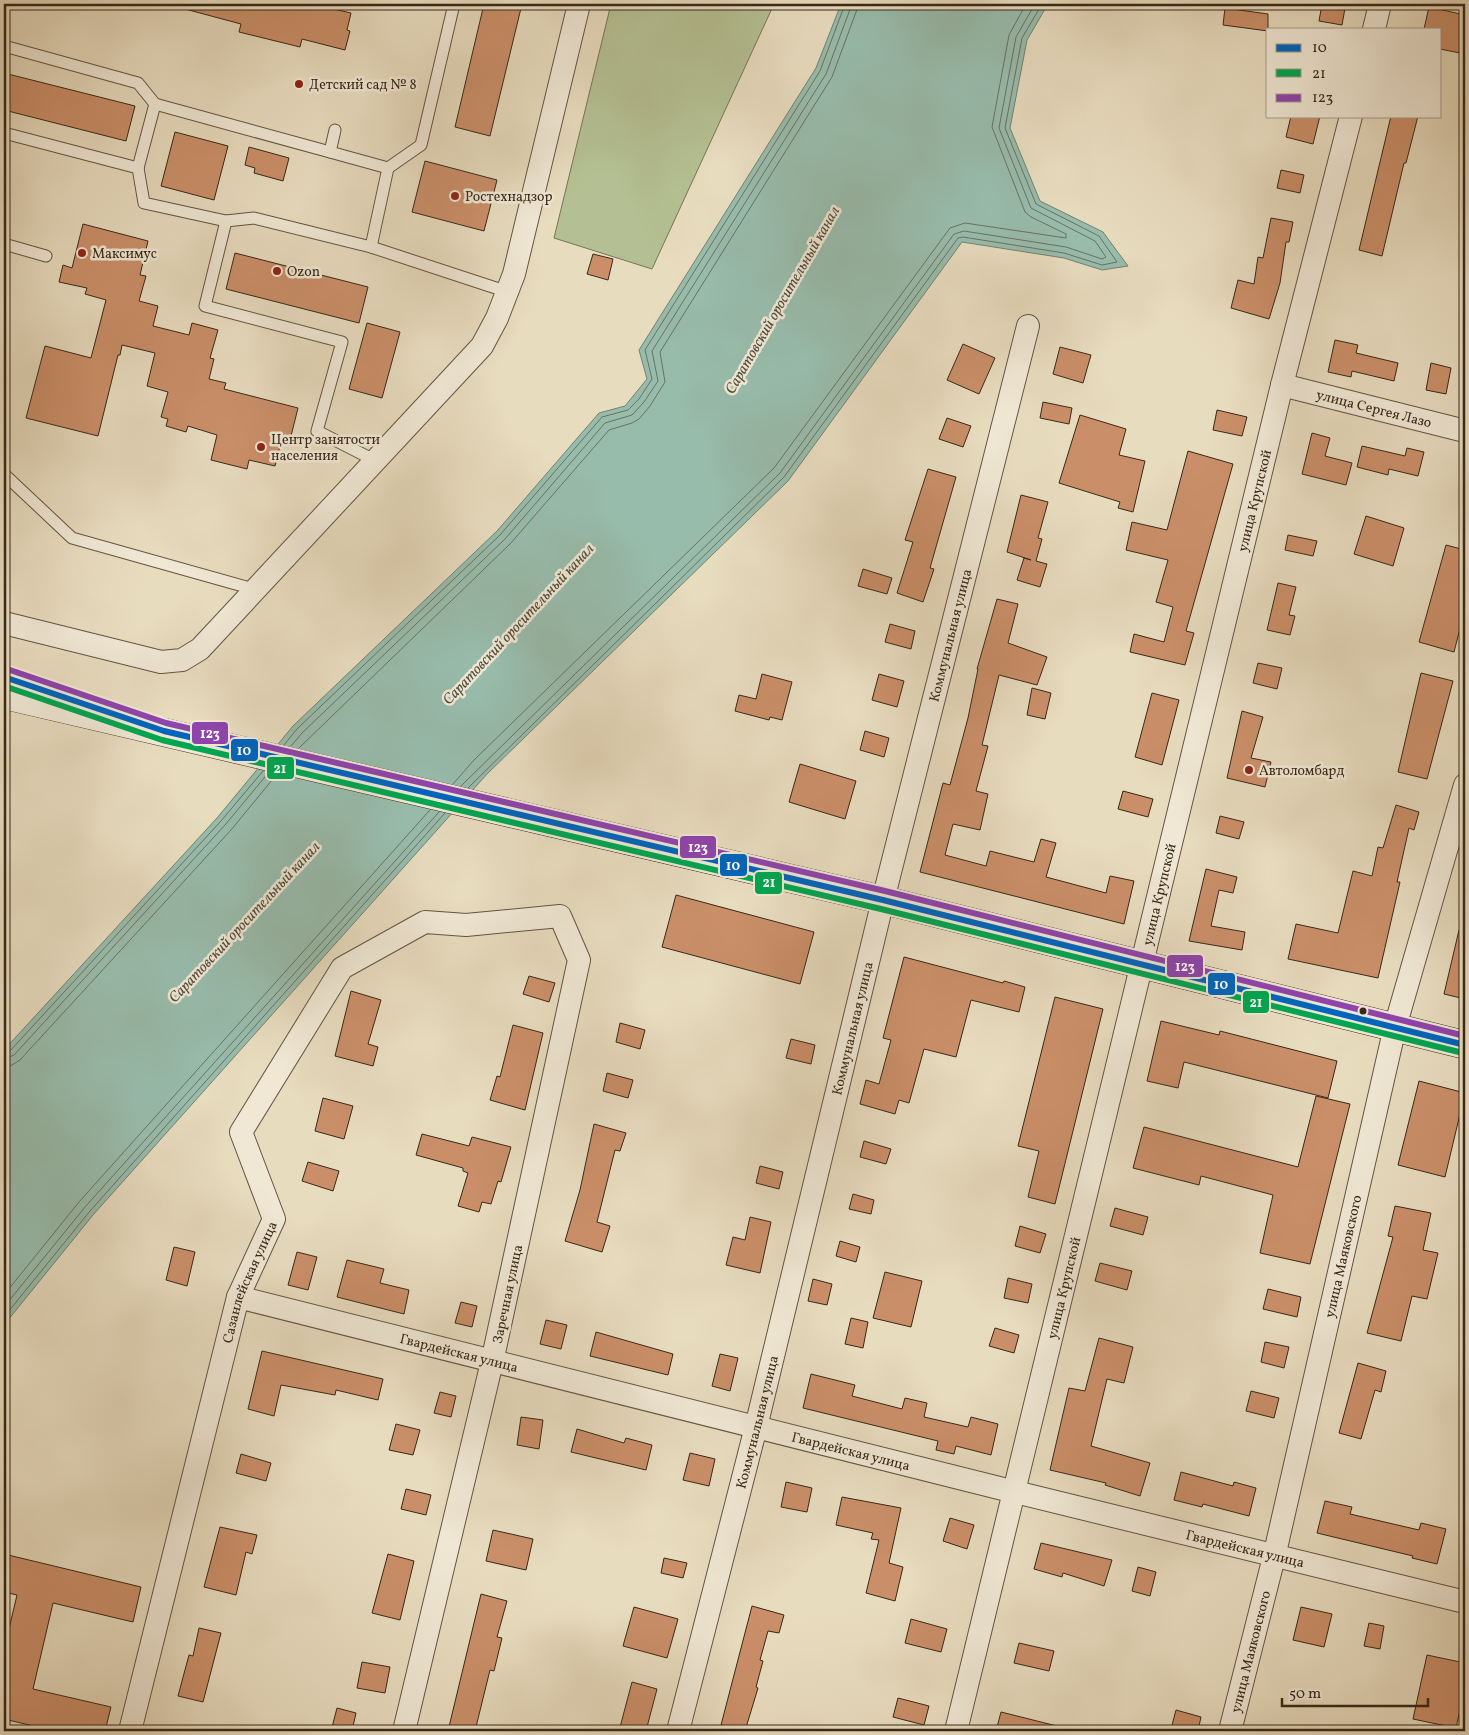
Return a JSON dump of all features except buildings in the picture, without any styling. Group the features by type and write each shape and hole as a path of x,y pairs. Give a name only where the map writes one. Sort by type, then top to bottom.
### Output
{"main road":[{"path":"4,677 164,731"},
{"path":"4,695 883,900 1143,967 1465,1045"}],"street":[{"path":"4,623 161,662 182,660 200,649 257,590 482,346 508,292 516,264 579,4"},
{"path":"1374,28 1380,4"},
{"name":"улица Крупской","path":"956,1731 1143,967 1282,385 1351,118"},
{"name":"Коммунальная улица","path":"678,1731 756,1427 883,900 1028,326"},
{"name":"улица Сергея Лазо","path":"1282,385 1465,431"},
{"name":"улица Маяковского","path":"1230,1731 1274,1557 1395,1027 1465,785"},
{"name":"Сазанлейская улица","path":"130,1731 238,1297 274,1219 241,1132 342,968 425,922 466,925 560,916"},
{"name":"Заречная улица","path":"404,1731 492,1362 579,960 560,916"},
{"name":"Гвардейская улица","path":"238,1297 1274,1557 1465,1602"}],"lane":[{"path":"371,246 388,168 421,145 454,4"},
{"path":"4,46 138,83 155,104 388,168"},
{"path":"155,104 138,168 144,203 226,221 254,218 371,246 508,292"},
{"path":"330,152 336,130"},
{"path":"4,133 138,168"},
{"path":"226,221 205,306 342,342 317,431 376,461"},
{"path":"4,244 46,256"},
{"path":"4,474 72,538 257,590"}],"shaded area":[{"path":"611,4 774,4 652,269 554,238"}],"water":[{"name":"Саратовский оросительный канал","path":"841,4 1048,4 1027,40 1010,128 1040,201 1103,232 1128,266 1102,270 1064,258 962,242 788,481 487,774 93,1215 4,1325 4,1050 217,818 293,726 497,531 599,413 625,406 647,379 639,350 816,68"}],"transit line":[{"name":"123","path":"7,669 166,723 885,891 1465,1036"},
{"name":"10","path":"4,677 164,731 883,900 1465,1045"},
{"name":"21","path":"4,686 162,740 881,909 1463,1053"}],"place":[{"name":"Детский сад № 8","path":"299,84"},
{"name":"Ростехнадзор","path":"455,196"},
{"name":"Максимус","path":"82,253"},
{"name":"Ozon","path":"277,271"},
{"name":"Центр занятости населения","path":"261,447"},
{"name":"Автоломбард","path":"1249,770"}]}
